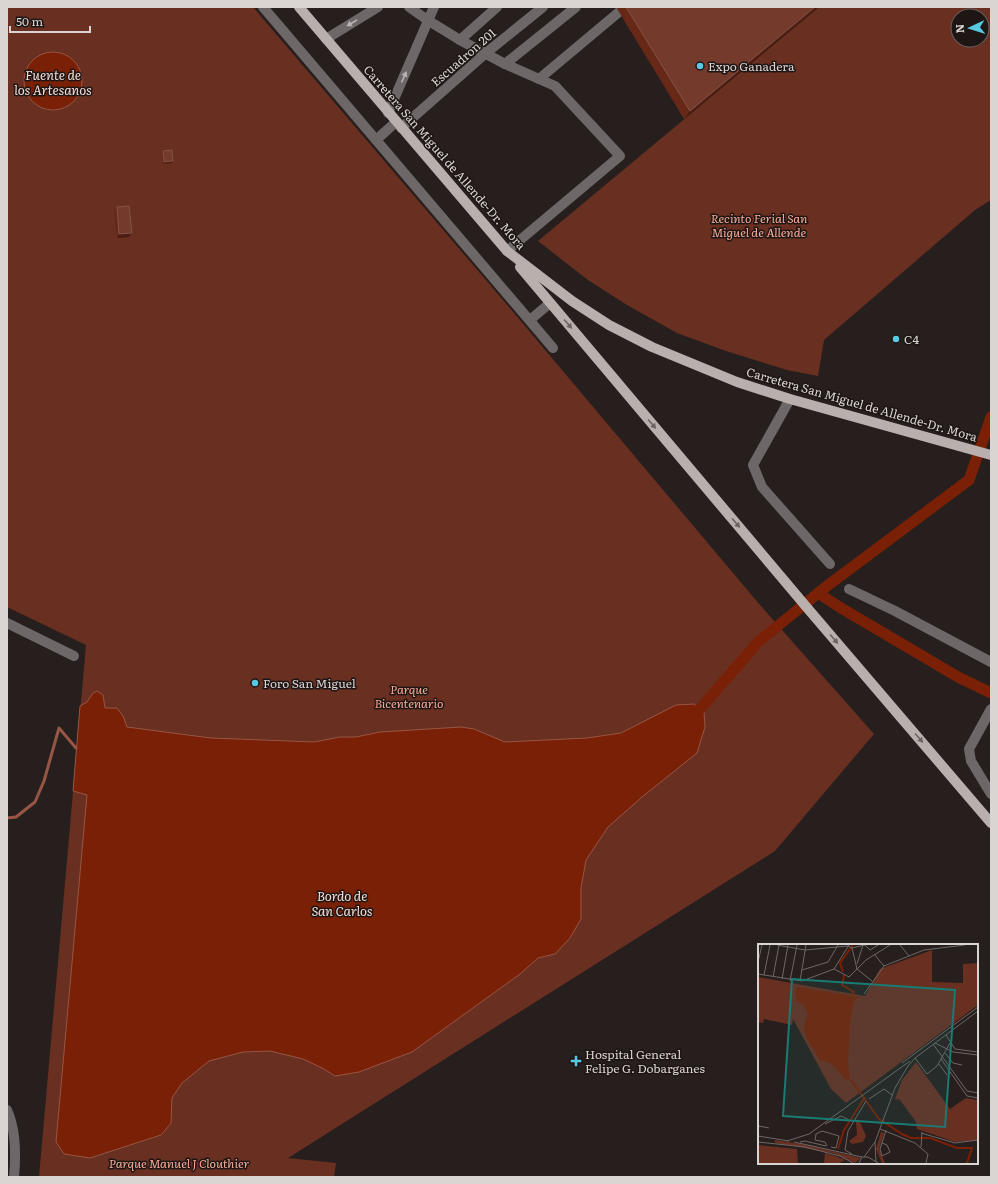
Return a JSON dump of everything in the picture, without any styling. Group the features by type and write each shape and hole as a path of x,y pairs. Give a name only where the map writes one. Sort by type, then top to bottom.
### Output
{"main road":[{"name":"Carretera San Miguel de Allende-Dr. Mora","path":"299,7 398,125 507,251 572,302 608,325 652,347 737,382 790,399 989,454"},
{"path":"507,251 800,600 991,823"}],"street":[{"path":"263,7 553,348"},
{"path":"326,38 378,7"},
{"path":"409,7 460,40 505,64 554,86 620,156 507,251"},
{"path":"388,113 434,7"},
{"path":"460,40 497,7"},
{"name":"Escuadron 201","path":"376,140 398,125 543,7"},
{"path":"505,64 576,7"},
{"path":"539,78 619,12"},
{"path":"530,320 550,302"},
{"path":"790,399 752,465 762,487 830,564"},
{"path":"849,589 895,611 991,662"},
{"path":"7,622 74,656"},
{"path":"991,709 969,749 971,762 991,794"},
{"path":"7,1110 15,1162 14,1177"}],"green space":[{"name":"Parque Bicentenario","path":"7,7 253,7 760,605 874,734 775,851 288,1158 336,1163 334,1177 39,1177 86,645 7,607"},
{"name":"Recinto Ferial San Miguel de Allende","path":"819,7 991,7 991,200 975,210 824,340 818,376 787,370 726,351 677,333 627,305 588,280 538,241"}],"water":[{"name":"Fuente de los Artesanos","path":"47,52 59,52 74,60 82,75 82,87 74,102 59,110 47,110 32,102 24,87 24,75 32,60"},
{"name":"Bordo de San Carlos","path":"97,691 103,695 105,708 117,708 123,716 127,727 211,738 314,742 340,737 356,737 380,732 461,727 474,729 505,742 587,738 621,733 676,705 694,704 704,712 705,727 697,753 642,797 608,827 586,860 581,888 581,919 570,938 555,954 538,958 520,974 412,1052 359,1072 335,1076 303,1059 270,1051 243,1052 209,1061 182,1083 172,1098 171,1123 161,1135 90,1158 64,1154 56,1142 87,795 73,791 80,706 87,702 93,693"}],"building":[{"name":"Expo Ganadera","path":"626,7 815,7 690,111"},
{"path":"172,150 173,161 164,162 163,151"},
{"path":"129,206 132,233 119,234 117,207"}],"waterway":[{"path":"700,709 758,642 827,586 969,480 991,417"},
{"path":"818,593 958,677 991,693"},
{"path":"7,818 16,817 35,802 44,781 59,728 76,748"}],"place":[{"name":"Expo Ganadera","path":"700,66"},
{"name":"C4","path":"896,339"},
{"name":"Foro San Miguel","path":"255,683"},
{"name":"Hospital General Felipe G. Dobarganes","path":"576,1061"}],"park label":[{"name":"Parque Manuel J Clouthier","path":"179,1163"}]}
